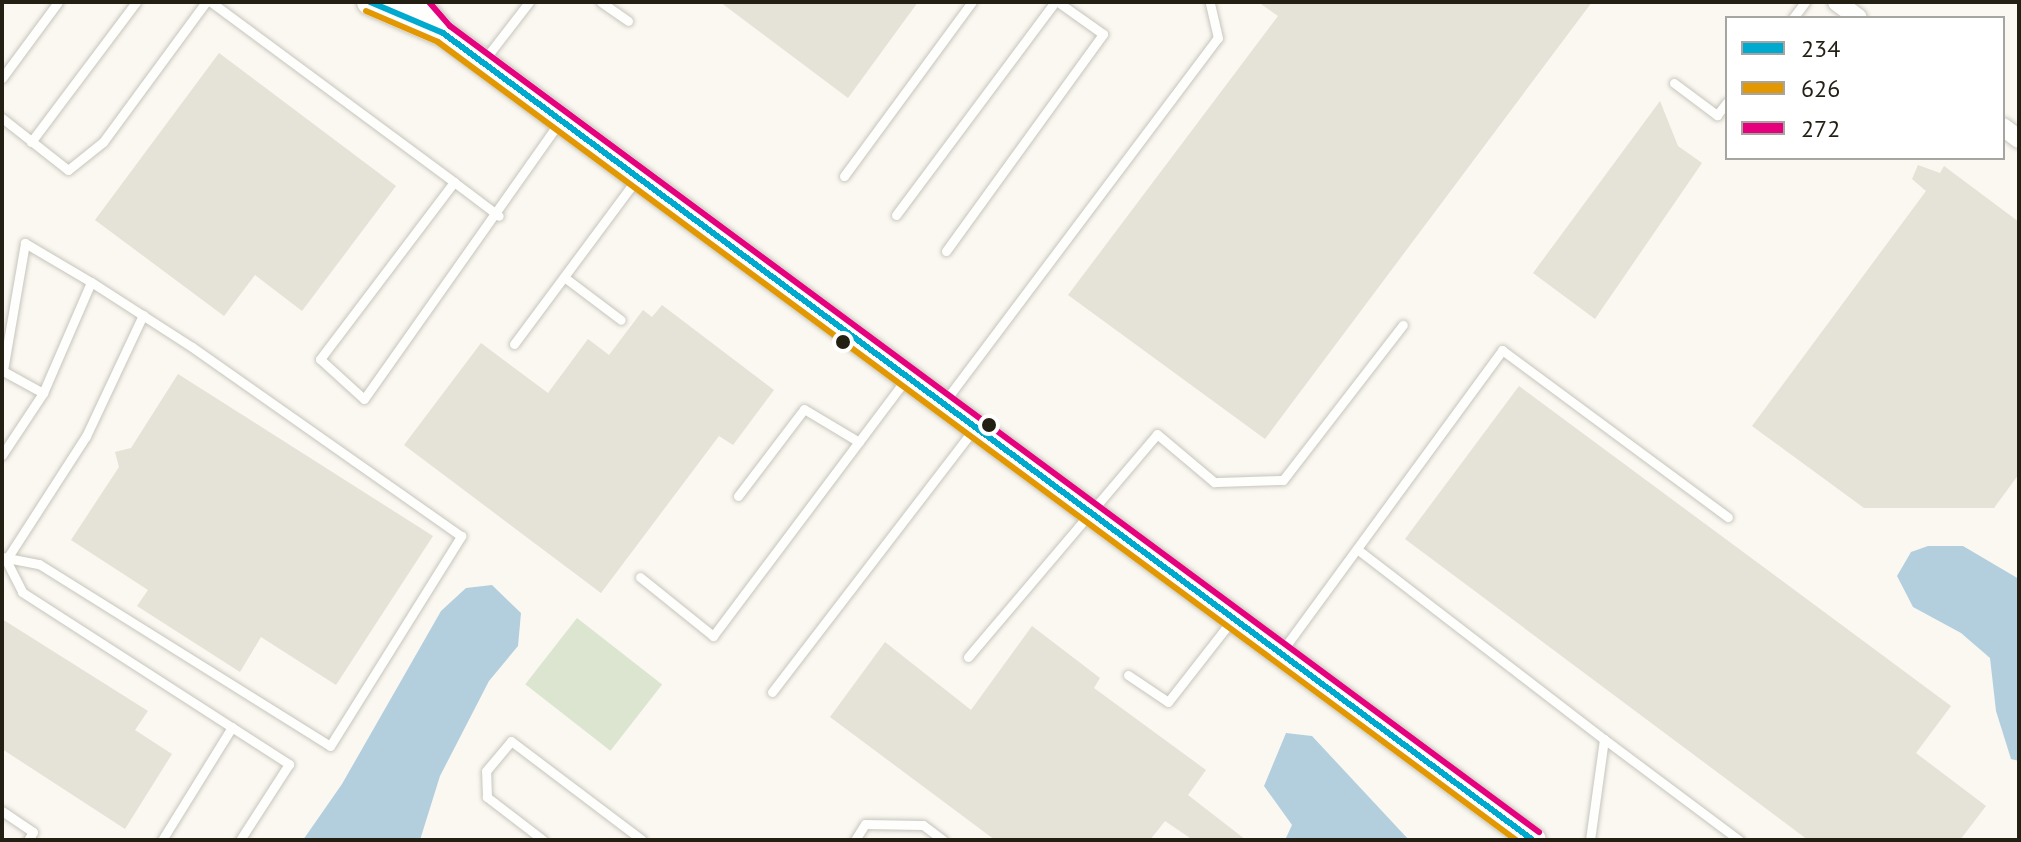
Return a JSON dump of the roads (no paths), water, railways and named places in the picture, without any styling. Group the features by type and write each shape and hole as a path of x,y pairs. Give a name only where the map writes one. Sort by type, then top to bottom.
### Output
{"street":[{"path":"370,2 443,33"},
{"path":"416,2 443,33 1533,840"},
{"path":"1837,2 1855,16"}],"lane":[{"path":"2,78 58,2"},
{"path":"31,142 136,2"},
{"path":"2,118 68,170 103,142 209,2 499,216"},
{"path":"482,62 529,2"},
{"path":"601,2 628,21"},
{"path":"844,176 972,2"},
{"path":"896,215 1056,2 1103,34 946,251"},
{"path":"943,404 1218,38 1210,2"},
{"path":"1674,83 1717,115 1725,105"},
{"path":"454,182 320,359 364,399 499,216 561,120"},
{"path":"514,344 638,177"},
{"path":"4,558 39,564 330,746 461,536 143,315 25,243 3,371 43,393"},
{"path":"564,277 621,320"},
{"path":"2,455 43,393 91,282"},
{"path":"4,558 86,436 143,315"},
{"path":"968,657 1157,434 1214,482 1283,480 1403,325"},
{"path":"1280,653 1502,350 1728,517"},
{"path":"640,577 713,636 907,377"},
{"path":"738,496 804,409 859,442"},
{"path":"772,692 975,427"},
{"path":"1357,549 1739,840"},
{"path":"4,558 22,592 289,764 240,840"},
{"path":"1128,675 1168,702 1233,618"},
{"path":"162,840 232,727"},
{"path":"1590,840 1604,739"},
{"path":"543,840 487,797 486,771 511,741 642,840"},
{"path":"2,811 33,832 28,840"},
{"path":"855,840 865,824 923,825 943,840"}],"water":[{"path":"1928,546 1963,546 2019,579 2019,761 2011,759 1996,711 1990,658 1961,633 1913,607 1897,576 1911,552"},
{"path":"492,585 521,613 518,646 489,681 440,776 420,840 303,840 342,784 441,611 466,588"},
{"path":"1286,733 1312,736 1409,840 1285,840 1292,825 1264,786"}]}
